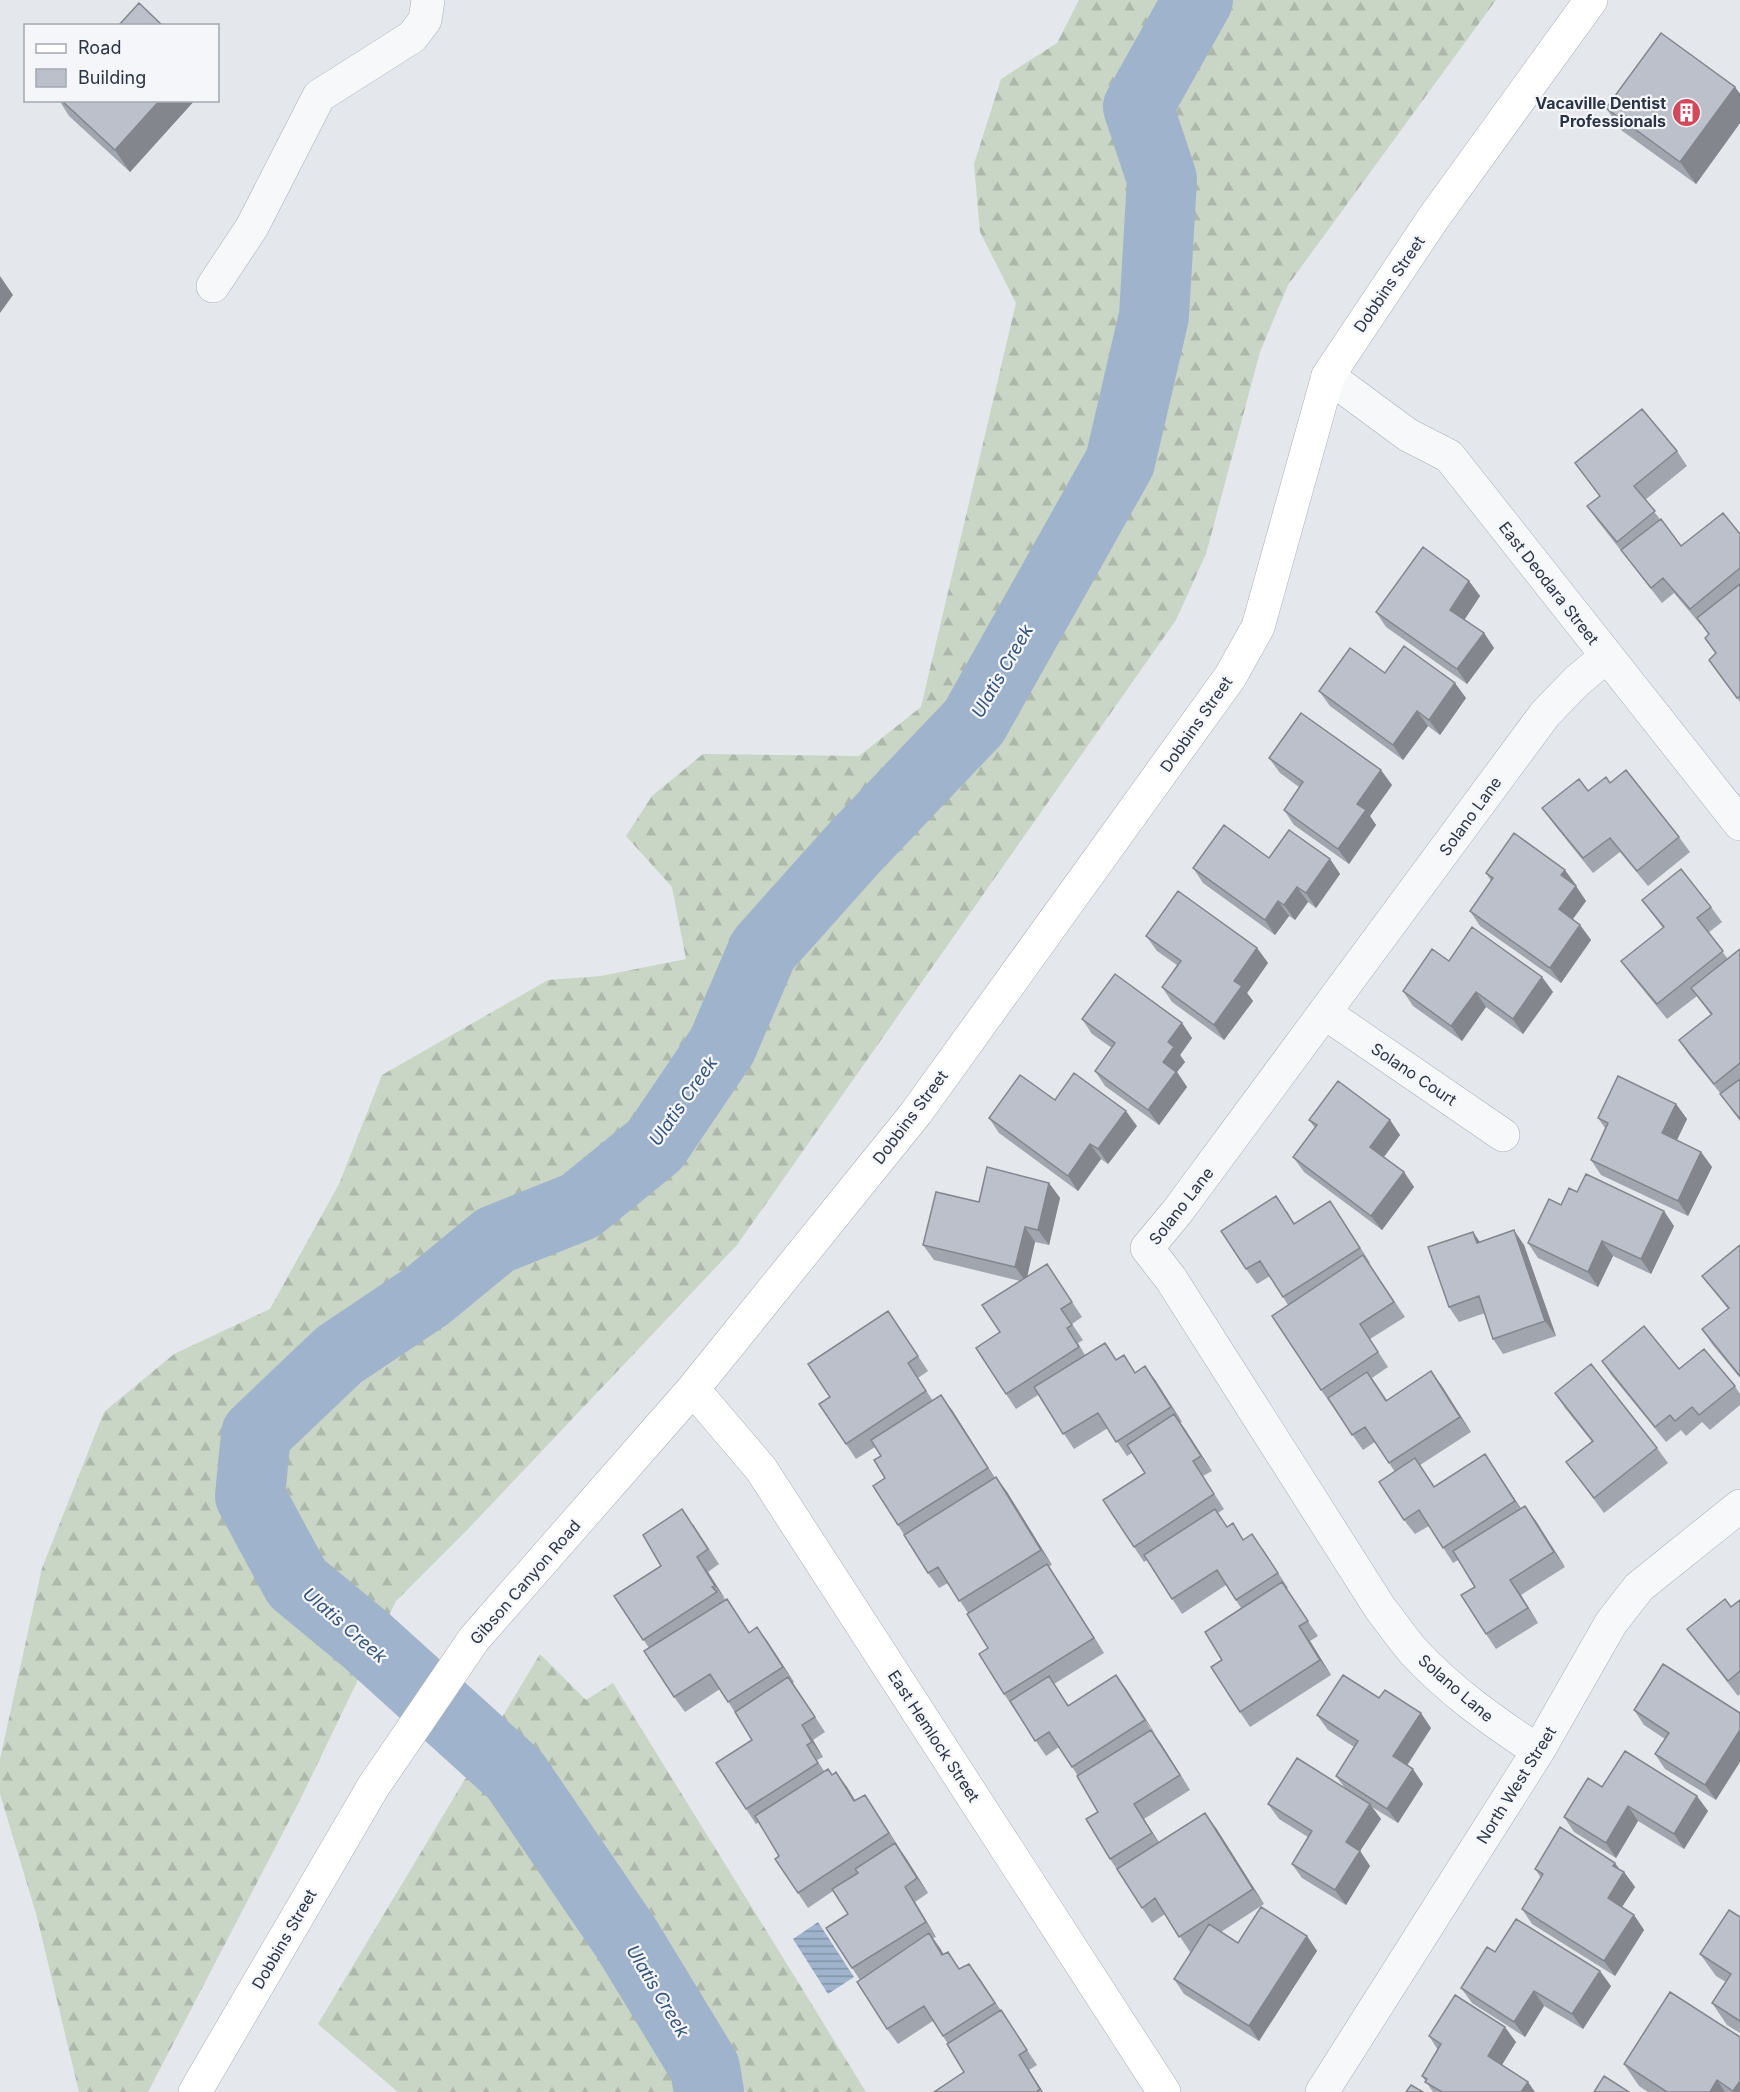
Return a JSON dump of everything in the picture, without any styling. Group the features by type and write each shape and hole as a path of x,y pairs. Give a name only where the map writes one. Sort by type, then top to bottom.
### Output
{"main road":[{"name":"Dobbins Street","path":"693,1389 916,1113 1230,677 1258,627 1328,376 1432,220 1591,0"},
{"name":"Gibson Canyon Road","path":"374,1787 474,1640 693,1389"},
{"name":"East Hemlock Street","path":"693,1389 761,1469 1164,2092"},
{"name":"Dobbins Street","path":"195,2092 374,1787"}],"street":[{"path":"213,286 252,227 319,96 412,37 425,20 428,0"},
{"name":"East Deodara Street","path":"1328,376 1408,435 1449,456 1740,824"},
{"name":"Solano Lane","path":"1538,1751 1448,1685 1414,1652 1380,1608 1171,1279 1147,1248 1177,1212 1545,714 1577,681 1607,656"},
{"name":"Solano Court","path":"1325,1013 1503,1135"},
{"name":"North West Street","path":"1322,2092 1538,1751 1611,1623 1639,1587 1740,1506"}],"green space":[{"path":"1079,0 1496,0 1288,285 1260,352 1206,554 1176,620 737,1245 468,1529 396,1601 300,1800 148,2092 79,2092 37,1917 0,1794 0,1759 42,1568 104,1412 174,1354 270,1309 339,1184 382,1075 548,980 601,976 686,959 672,887 626,836 652,796 703,754 859,756 921,707 1016,303 980,232 974,164 1001,79 1057,43"},
{"path":"540,1654 586,1700 613,1683 866,2092 398,2092 318,2024"}],"water":[{"path":"818,1922 854,1977 828,1994 793,1939"}],"building":[{"path":"139,3 161,24 120,24"},
{"name":"Vacaville Dentist Professionals","path":"1661,33 1735,87 1680,162 1606,108"},
{"path":"63,102 158,102 115,150"},
{"path":"1642,409 1677,451 1634,486 1655,511 1617,542 1587,506 1600,496 1575,463"},
{"path":"1723,513 1740,534 1740,568 1690,609 1663,578 1651,588 1621,550 1661,519 1681,546"},
{"path":"1423,547 1469,581 1450,610 1484,633 1457,669 1376,612"},
{"path":"1740,584 1740,696 1737,698 1709,660 1716,653 1705,638 1709,634 1697,618"},
{"path":"1404,646 1455,683 1429,720 1417,711 1393,745 1319,691 1350,648 1385,673"},
{"path":"1301,713 1381,770 1357,804 1366,810 1338,849 1284,810 1303,782 1269,758"},
{"path":"1626,770 1679,837 1637,871 1610,838 1583,858 1542,808 1579,779 1588,791 1606,777 1610,783"},
{"path":"1224,825 1269,858 1289,830 1330,859 1306,893 1297,887 1284,905 1278,901 1265,920 1193,868"},
{"path":"1514,833 1565,870 1561,875 1576,886 1559,909 1580,925 1550,968 1470,911 1493,878 1486,873"},
{"path":"1681,869 1711,907 1697,918 1723,951 1657,1004 1621,961 1664,927 1642,900"},
{"path":"1178,891 1257,948 1234,981 1242,986 1214,1025 1162,987 1181,961 1146,936"},
{"path":"1472,927 1542,977 1513,1019 1476,992 1451,1026 1403,991 1432,949 1449,961"},
{"path":"1740,949 1740,1063 1714,1084 1679,1040 1712,1014 1691,988"},
{"path":"1115,974 1182,1023 1168,1042 1174,1047 1163,1062 1176,1072 1148,1110 1095,1071 1115,1043 1082,1019"},
{"path":"1074,1073 1126,1111 1098,1149 1090,1144 1068,1176 989,1118 1020,1075 1055,1100"},
{"path":"1618,1076 1676,1104 1662,1133 1701,1152 1678,1201 1591,1160 1608,1123 1598,1118"},
{"path":"1740,1079 1740,1119 1720,1094"},
{"path":"1338,1081 1390,1120 1370,1147 1404,1172 1371,1216 1293,1157 1317,1125 1309,1120"},
{"path":"987,1167 1049,1183 1038,1230 1025,1227 1015,1267 923,1245 936,1192 979,1202"},
{"path":"1586,1174 1664,1211 1641,1259 1602,1241 1588,1272 1528,1243 1549,1199 1561,1205 1569,1188 1577,1192"},
{"path":"1276,1196 1294,1224 1330,1201 1360,1248 1283,1297 1260,1261 1246,1269 1221,1231"},
{"path":"1514,1230 1545,1321 1493,1339 1479,1296 1449,1307 1428,1247 1473,1232 1477,1243"},
{"path":"1740,1245 1740,1376 1702,1329 1729,1308 1702,1276"},
{"path":"1363,1255 1394,1302 1360,1324 1378,1352 1321,1390 1272,1316"},
{"path":"1047,1264 1072,1302 1061,1309 1072,1325 1067,1328 1079,1347 1006,1394 976,1348 1000,1332 982,1305"},
{"path":"888,1311 918,1356 908,1363 926,1391 846,1444 819,1404 830,1397 808,1364"},
{"path":"1644,1326 1679,1369 1704,1349 1735,1386 1699,1415 1692,1407 1675,1421 1670,1415 1655,1427 1602,1361"},
{"path":"1105,1343 1116,1360 1124,1355 1135,1373 1145,1366 1171,1407 1116,1442 1098,1413 1063,1434 1034,1387"},
{"path":"1591,1364 1657,1448 1594,1498 1566,1462 1593,1441 1555,1393"},
{"path":"1431,1371 1460,1417 1389,1463 1365,1427 1352,1435 1328,1398 1367,1372 1386,1401"},
{"path":"941,1395 988,1468 898,1525 873,1486 885,1478 874,1460 881,1456 871,1440"},
{"path":"1174,1414 1201,1456 1193,1461 1214,1494 1134,1547 1103,1500 1145,1473 1127,1445"},
{"path":"1485,1454 1515,1501 1443,1548 1419,1510 1404,1520 1379,1482 1415,1458 1434,1487"},
{"path":"996,1477 1041,1550 959,1601 938,1567 928,1573 904,1535"},
{"path":"1525,1506 1554,1552 1510,1580 1528,1608 1486,1634 1461,1595 1475,1587 1453,1551"},
{"path":"682,1509 708,1549 697,1557 715,1586 712,1587 717,1592 643,1640 614,1596 661,1566 643,1535"},
{"path":"1215,1509 1227,1527 1233,1523 1243,1540 1252,1534 1278,1573 1236,1600 1217,1570 1172,1599 1144,1555"},
{"path":"1047,1564 1094,1638 1004,1694 979,1654 988,1648 967,1614"},
{"path":"1282,1582 1308,1621 1299,1626 1320,1660 1240,1712 1211,1667 1222,1660 1205,1632"},
{"path":"727,1599 749,1633 757,1627 783,1667 728,1702 710,1674 674,1697 644,1651"},
{"path":"1725,1599 1731,1607 1740,1600 1740,1671 1728,1681 1687,1629"},
{"path":"1663,1664 1740,1713 1740,1730 1705,1785 1655,1754 1669,1733 1634,1710"},
{"path":"1116,1675 1145,1720 1072,1767 1049,1732 1035,1741 1010,1701 1049,1676 1068,1706"},
{"path":"1343,1675 1379,1698 1385,1690 1421,1713 1393,1756 1413,1769 1387,1809 1336,1776 1358,1741 1317,1715"},
{"path":"788,1677 815,1717 802,1725 812,1742 807,1745 818,1763 746,1809 716,1763 752,1740 735,1712"},
{"path":"1151,1730 1180,1775 1134,1804 1152,1833 1110,1859 1086,1819 1098,1812 1077,1776"},
{"path":"1625,1751 1697,1796 1674,1834 1628,1806 1606,1843 1564,1817 1588,1778 1602,1787"},
{"path":"1297,1758 1370,1804 1346,1842 1360,1851 1335,1890 1292,1864 1312,1831 1268,1804"},
{"path":"828,1769 832,1775 836,1772 854,1801 865,1795 889,1833 798,1893 775,1859 779,1856 755,1816"},
{"path":"1205,1813 1253,1889 1179,1937 1155,1898 1142,1908 1117,1869"},
{"path":"1560,1827 1615,1863 1613,1866 1624,1872 1608,1898 1634,1915 1604,1961 1522,1909 1543,1874 1535,1869"},
{"path":"895,1843 917,1878 905,1887 926,1922 852,1968 826,1928 848,1914 832,1889 858,1873 855,1869"},
{"path":"1261,1907 1307,1936 1249,2026 1174,1979 1209,1924 1238,1943"},
{"path":"1729,1910 1740,1917 1740,2021 1712,2003 1731,1974 1700,1954"},
{"path":"1516,1919 1600,1971 1572,2014 1534,1991 1514,2022 1461,1988 1487,1947 1495,1952"},
{"path":"929,1933 942,1955 948,1952 959,1969 969,1964 995,2003 943,2036 924,2006 887,2029 857,1982"},
{"path":"1670,1992 1740,2037 1740,2081 1733,2091 1717,2080 1710,2092 1667,2092 1624,2064"},
{"path":"1455,1995 1505,2027 1488,2056 1528,2082 1521,2092 1442,2092 1425,2082 1427,2079 1422,2076 1441,2044 1429,2036"},
{"path":"1001,2010 1027,2050 1019,2055 1040,2089 1036,2092 934,2092 964,2072 947,2044"},
{"path":"1604,2076 1629,2092 1594,2092"},
{"path":"1411,2085 1423,2092 1406,2092"}],"waterway":[{"name":"Ulatis Creek","path":"709,2092 705,2068 626,1938 515,1775 366,1640 297,1583 250,1496 256,1434 339,1355 427,1296 495,1240 580,1206 655,1145 722,1046 763,950 855,847 974,722 1120,462 1154,316 1162,179 1138,107 1198,0"}],"place":[{"name":"Vacaville Dentist Professionals","path":"1687,112"}]}
